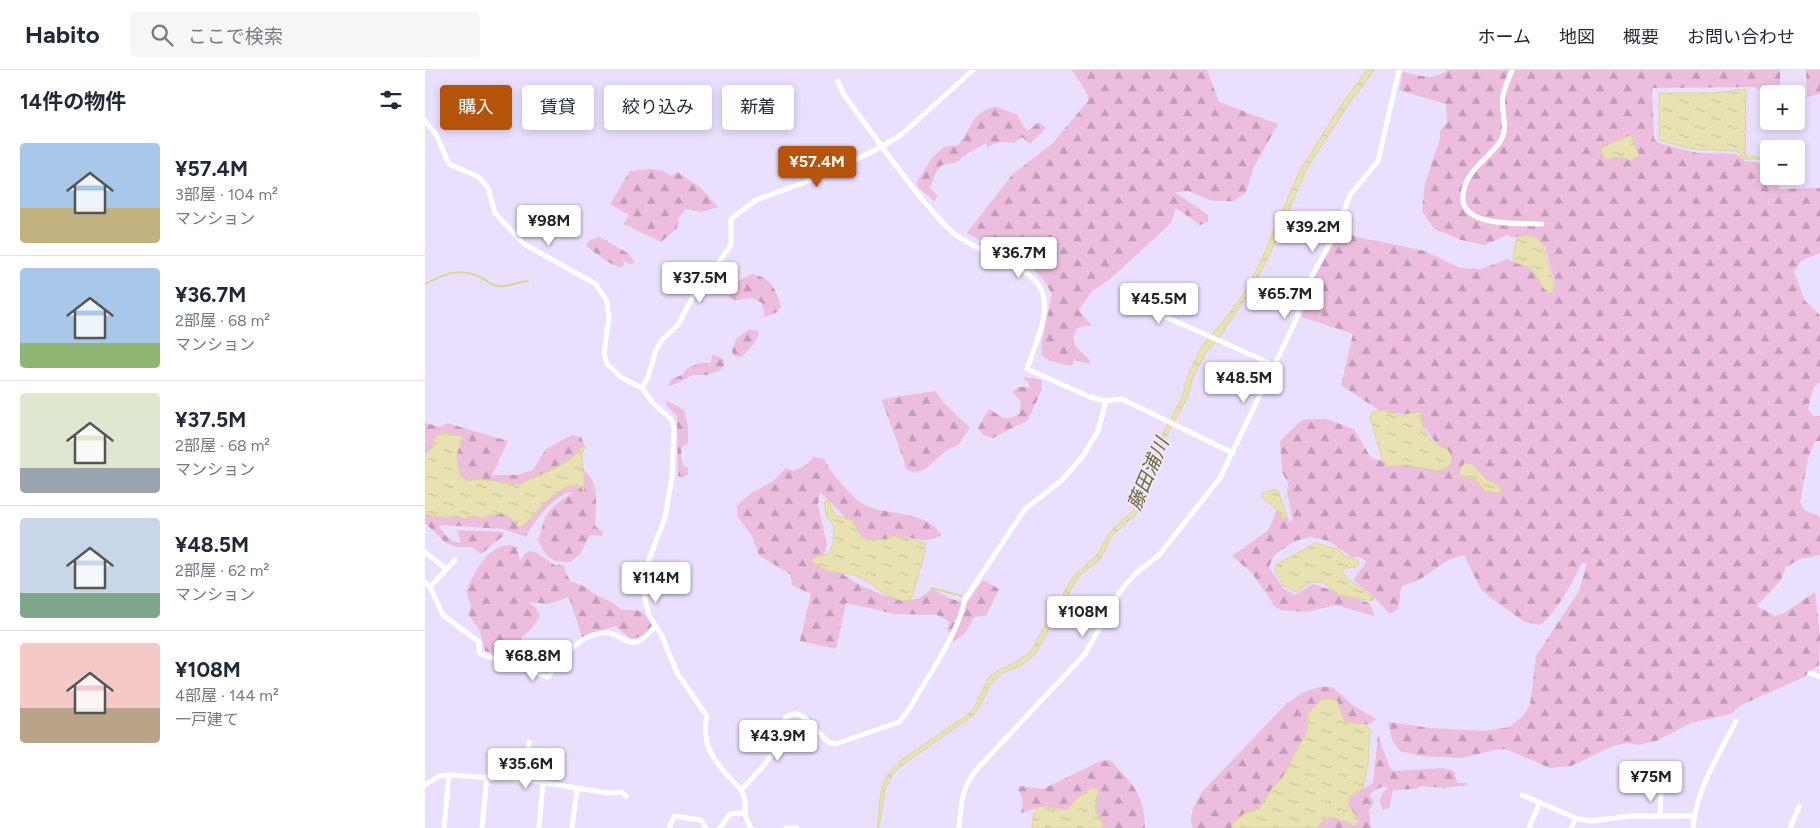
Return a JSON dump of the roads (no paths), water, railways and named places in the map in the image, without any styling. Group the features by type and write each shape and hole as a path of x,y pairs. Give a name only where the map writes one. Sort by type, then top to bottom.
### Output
{"street":[{"path":"642,388 648,377 656,350 678,325 700,283 713,270 731,245 731,219 756,200 825,175 901,135 973,70"},
{"path":"959,828 963,792 969,780 1085,654 1119,594 1135,574 1159,555 1220,478 1297,318 1301,298 1336,232 1349,195 1378,161 1399,70"},
{"path":"1513,70 1503,96 1505,131 1501,140 1464,184 1462,202 1469,213 1484,220 1542,224"},
{"path":"838,81 843,93 899,172 954,234 976,248 1024,270 1035,280 1041,289 1044,301 1042,321 1027,370 1090,397 1106,401 1122,400 1233,453"},
{"path":"425,121 436,134 449,164 479,177 488,188 495,213 524,244 596,284 601,290 607,302 609,318 604,353 607,364 622,378 642,388 653,403 671,419 674,429 673,477 665,518 647,567 645,600 649,615 661,634 677,674 707,716 704,726 713,760 741,790 745,797 744,813 751,828"},
{"path":"1134,288 1136,295 1157,312 1274,365"},
{"path":"741,790 766,763 784,734 785,718 794,714 799,715 812,725 828,742 836,744 899,722 908,711 950,637 962,614 965,599 1025,509 1062,480 1083,456 1097,431 1106,401"},
{"path":"425,552 446,570"},
{"path":"430,587 455,560"},
{"path":"425,582 430,587 443,615 479,642 479,652 481,654 548,676 576,643 587,637 601,633 610,633 622,640 637,641 645,638 655,626"},
{"path":"1810,673 1820,677"},
{"path":"1693,828 1694,816 1701,791 1736,721"},
{"path":"527,780 529,742"},
{"path":"444,828 449,775"},
{"path":"425,785 439,776 449,775 527,780 607,793 614,791 622,792 626,796"},
{"path":"482,828 487,778"},
{"path":"539,828 543,783"},
{"path":"572,828 577,789"},
{"path":"1660,816 1661,791"},
{"path":"1522,795 1576,818 1597,821 1629,816 1694,816"},
{"path":"1529,828 1540,802"},
{"path":"1790,828 1799,807"},
{"path":"720,828 729,814 744,813"},
{"path":"669,828 674,816 701,820 706,828"},
{"path":"1571,828 1576,818"},
{"path":"1596,828 1597,821"},
{"path":"786,828 797,828"}],"water":[{"path":"1367,70 1374,70 1350,102 1307,168 1282,231 1280,231 1256,281 1225,330 1208,349 1193,377 1187,398 1147,472 1145,496 1140,510 1111,537 1101,558 1078,577 1035,654 1020,666 1000,674 989,687 981,704 972,716 902,765 892,775 885,789 879,828 877,828 883,784 892,769 900,761 966,716 974,708 989,677 1018,661 1031,651 1072,578 1098,554 1108,535 1133,511 1140,496 1143,471 1182,398 1187,378 1202,346 1229,314 1249,286 1299,172 1342,104"},
{"path":"1746,89 1745,156 1760,157 1760,159 1742,159 1740,153 1736,151 1692,149 1659,140 1659,94 1714,93"},
{"path":"1631,135 1639,155 1637,157 1629,160 1617,157 1605,160 1600,148"},
{"path":"1524,235 1537,239 1542,243 1554,284 1553,291 1550,293 1545,289 1531,268 1514,262 1513,255 1517,238"},
{"path":"1382,410 1400,416 1420,412 1427,435 1433,442 1447,449 1451,455 1452,460 1449,467 1438,471 1406,465 1388,467 1382,458 1370,417 1372,412"},
{"path":"445,431 462,437 457,457 460,474 467,481 479,480 521,484 564,464 580,448 586,446 581,453 584,491 577,486 569,486 560,490 522,527 519,527 514,520 502,513 491,514 484,519 472,516 464,519 459,516 441,517 425,514 425,454 433,447 434,439"},
{"path":"1465,463 1472,464 1486,479 1498,485 1501,490 1500,493 1485,491 1477,481 1460,475 1460,469"},
{"path":"1278,491 1287,515 1284,518 1280,519 1280,512 1262,497 1262,493"},
{"path":"828,500 835,515 852,520 863,539 885,540 894,536 925,543 925,552 911,600 890,597 860,577 830,571 812,562 815,557 829,554 833,544 834,526 827,517 824,502"},
{"path":"1315,543 1338,549 1345,556 1358,561 1359,563 1356,567 1346,568 1342,571 1349,580 1374,598 1372,601 1339,595 1322,582 1311,582 1296,592 1283,585 1275,571 1276,565"},
{"path":"1322,699 1334,699 1337,701 1345,722 1364,724 1370,729 1368,763 1363,788 1353,794 1348,801 1358,824 1327,817 1316,828 1232,828 1232,824 1244,814 1259,809 1273,787 1283,777 1308,730 1309,712"},
{"path":"1093,787 1098,790 1095,811 1101,820 1103,828 1032,828 1033,817 1038,807 1066,810 1084,792"}],"waterway":[{"path":"425,284 445,275 458,272 472,274 497,286 528,281"},
{"path":"931,588 962,596"}],"water label":[{"name":"藤田浦川","path":"1148,474"}]}
